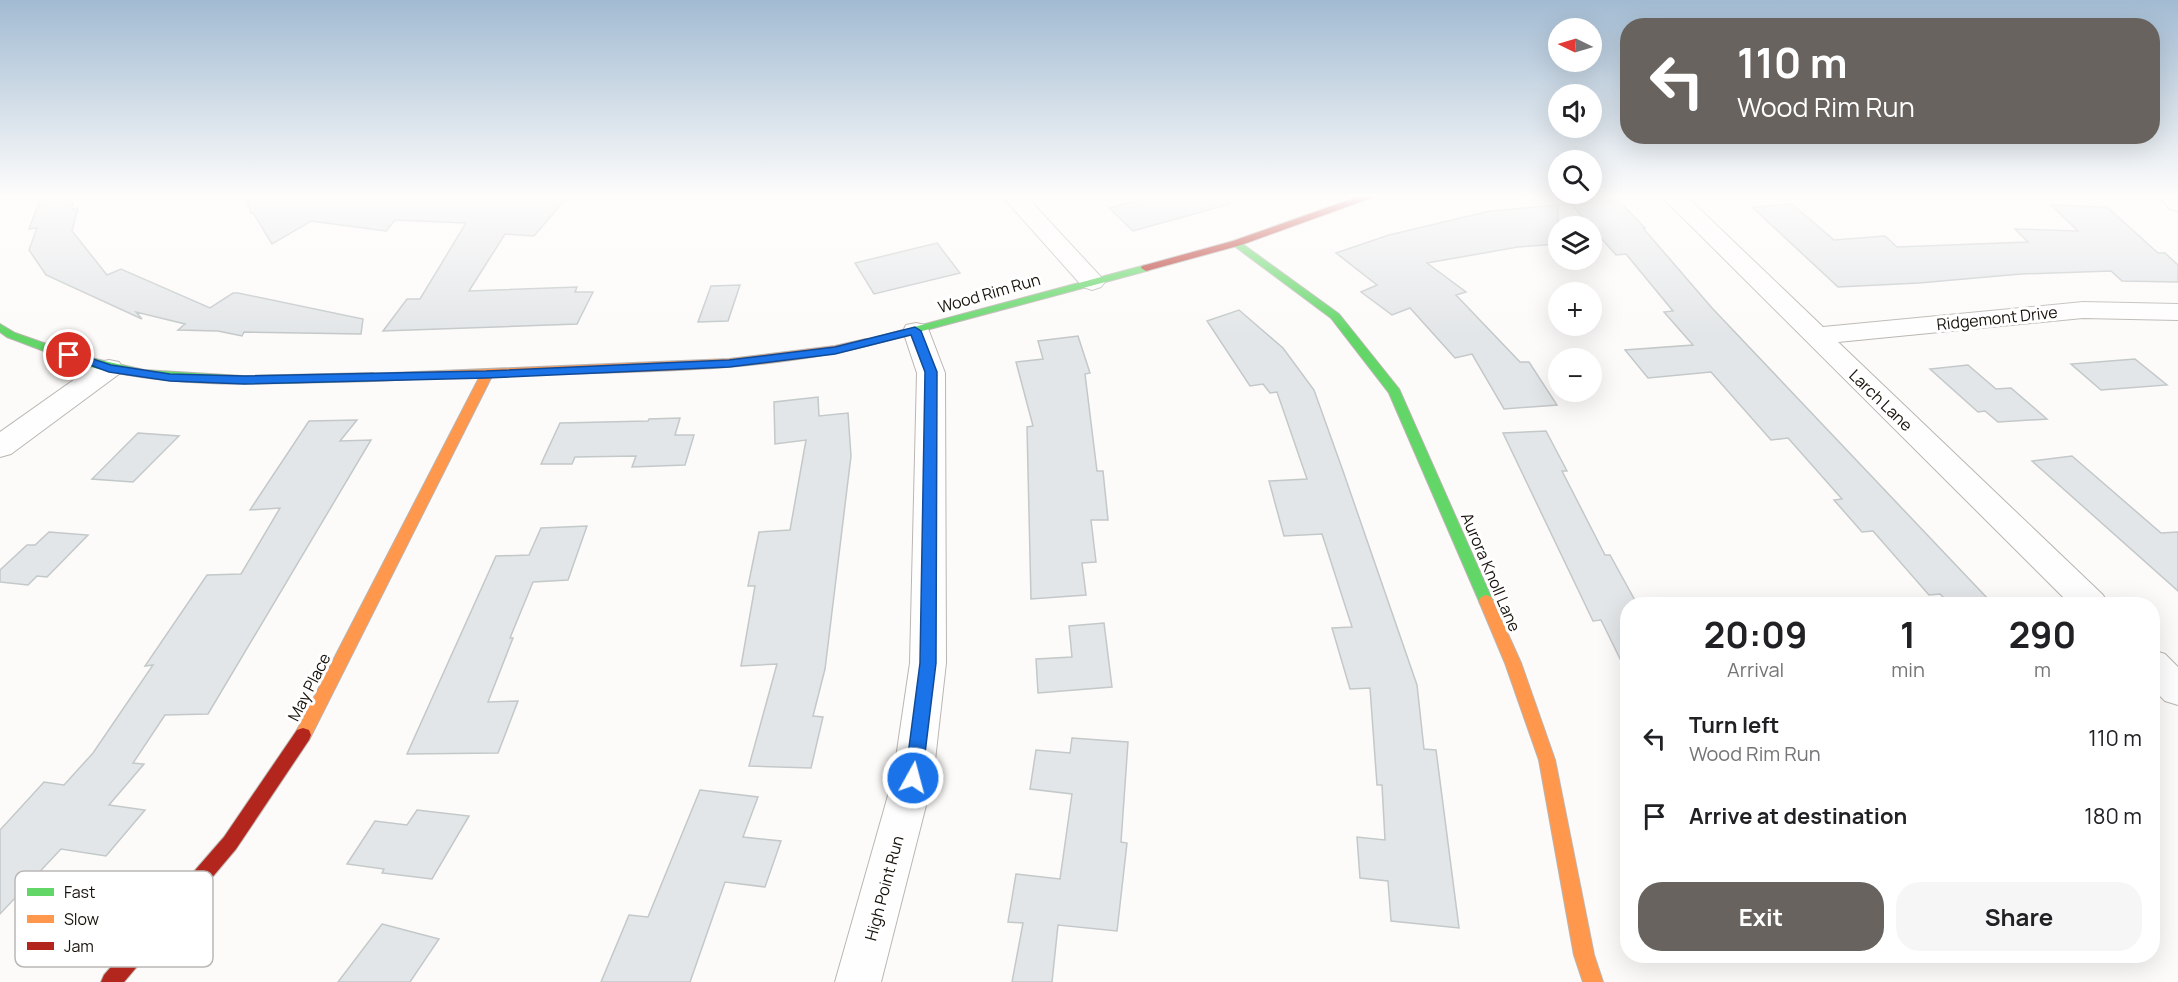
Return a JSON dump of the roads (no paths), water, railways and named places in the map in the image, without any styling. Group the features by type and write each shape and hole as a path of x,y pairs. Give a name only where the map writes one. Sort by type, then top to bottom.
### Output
{"street":[{"path":"1054,241 1092,282"},
{"name":"Wood Rim Run","path":"0,327 11,335 109,368 170,378 244,380 486,374 729,363 835,350 915,331 1243,241"},
{"name":"Larch Lane","path":"1718,241 2084,597"},
{"name":"Aurora Knoll Lane","path":"1237,243 1335,316 1395,392 1513,663 1547,760 1584,955 1593,982"},
{"name":"Ridgemont Drive","path":"1816,336 2083,310 2178,312"},
{"name":"High Point Run","path":"858,982 913,778 928,663 931,372 915,331"},
{"path":"0,447 109,368"},
{"name":"May Place","path":"206,871 230,843 300,740 486,374"},
{"path":"2160,672 2178,690"},
{"name":"May Place","path":"111,982 124,967"}]}
